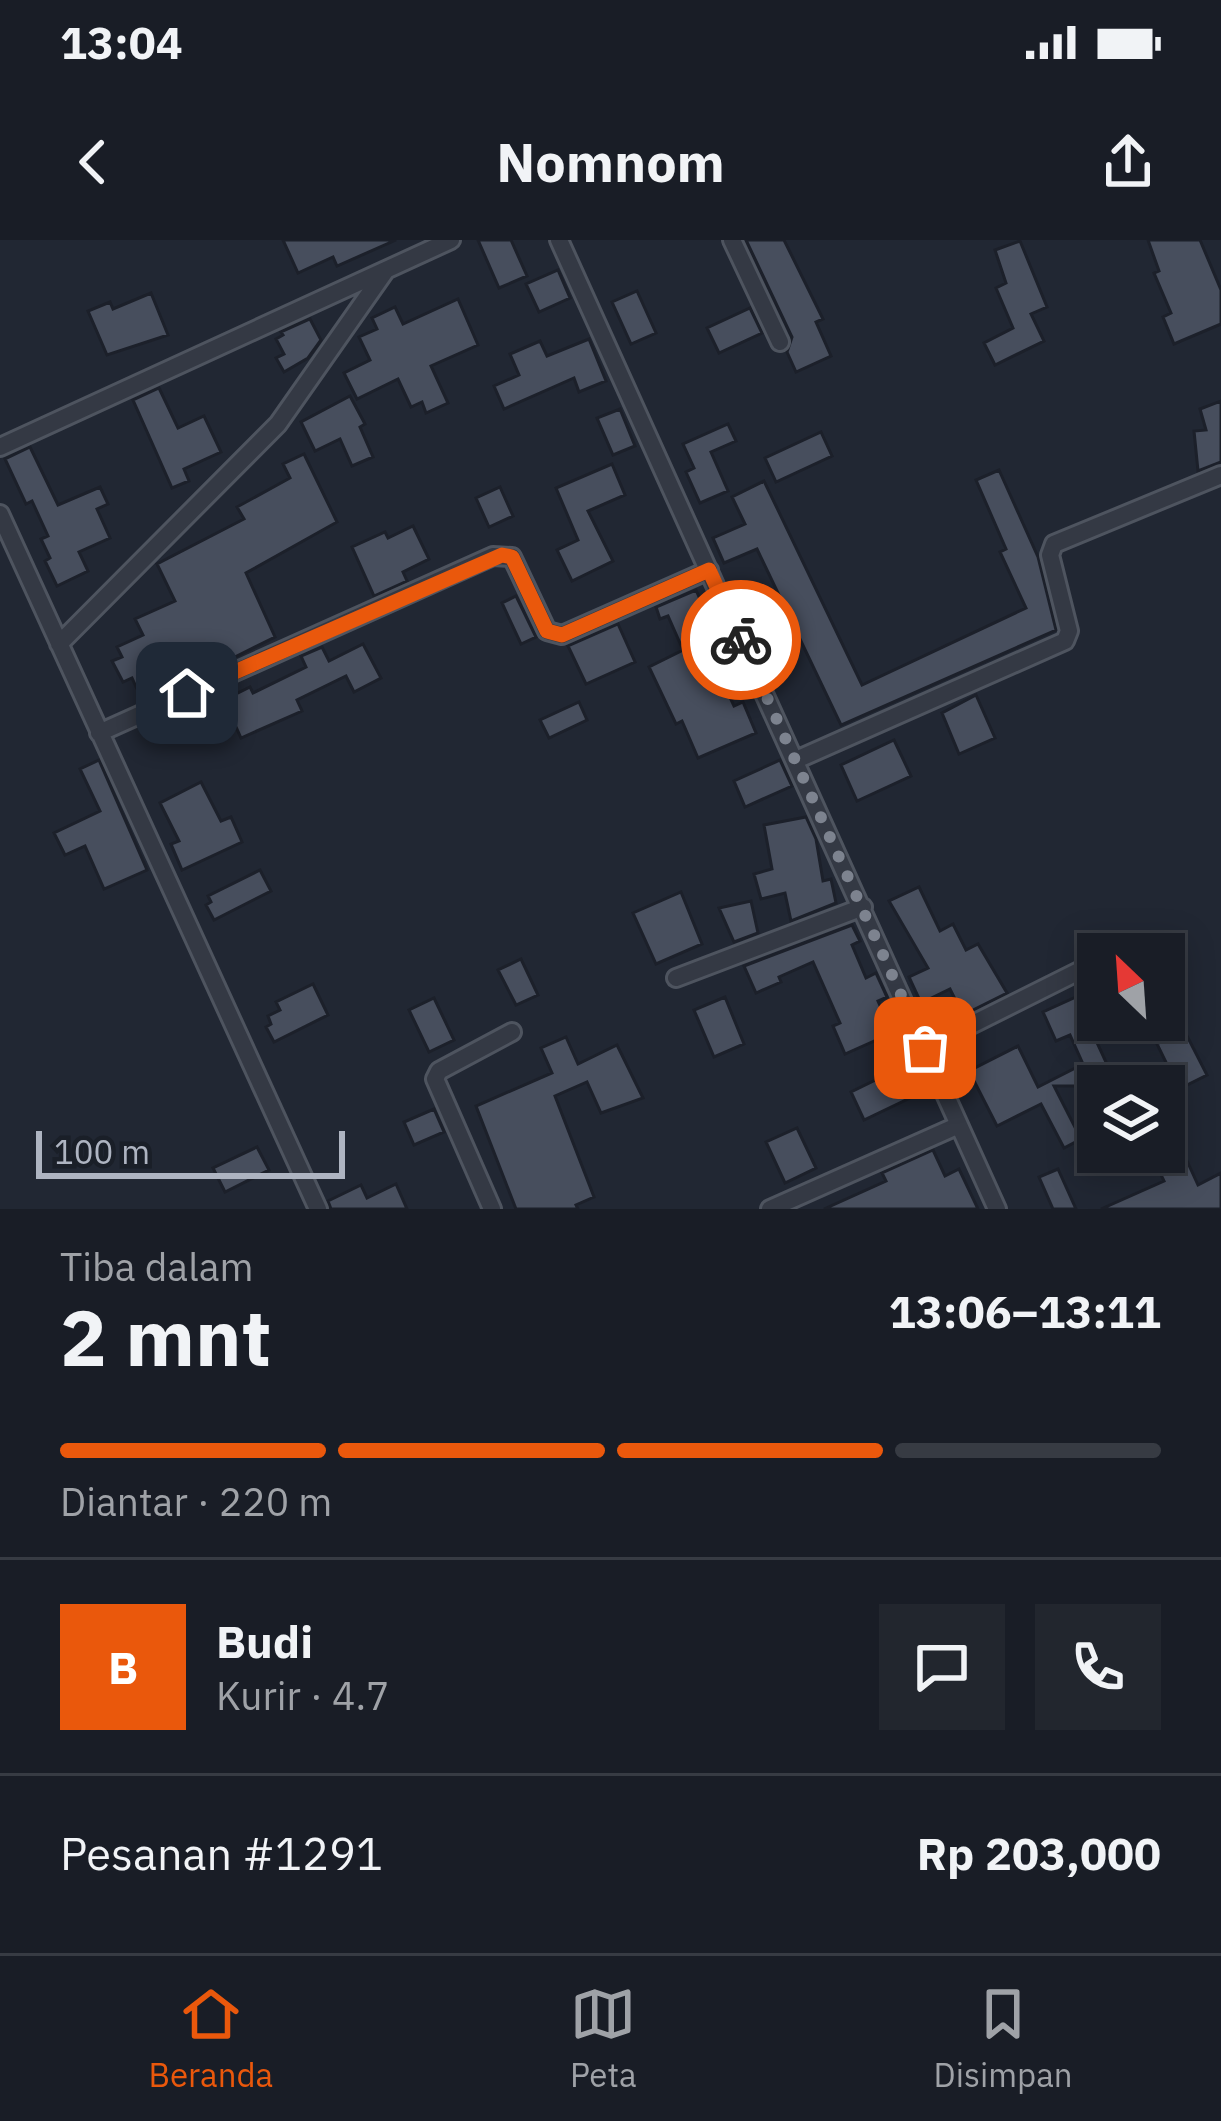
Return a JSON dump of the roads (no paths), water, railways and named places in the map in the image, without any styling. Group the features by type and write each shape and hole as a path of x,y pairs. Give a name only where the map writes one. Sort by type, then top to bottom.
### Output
{"street":[{"path":"0,447 452,240"},
{"path":"559,240 997,1209"},
{"path":"732,240 780,343"},
{"path":"59,644 278,424 386,270"},
{"path":"796,760 1065,640 1069,631 1050,555 1054,544 1221,475"},
{"path":"0,514 318,1209"},
{"path":"99,733 493,556 512,557 553,635 709,570"},
{"path":"676,978 863,907"},
{"path":"925,1048 1077,971"},
{"path":"493,1209 435,1078 439,1071 512,1033"},
{"path":"770,1209 959,1125"}]}
